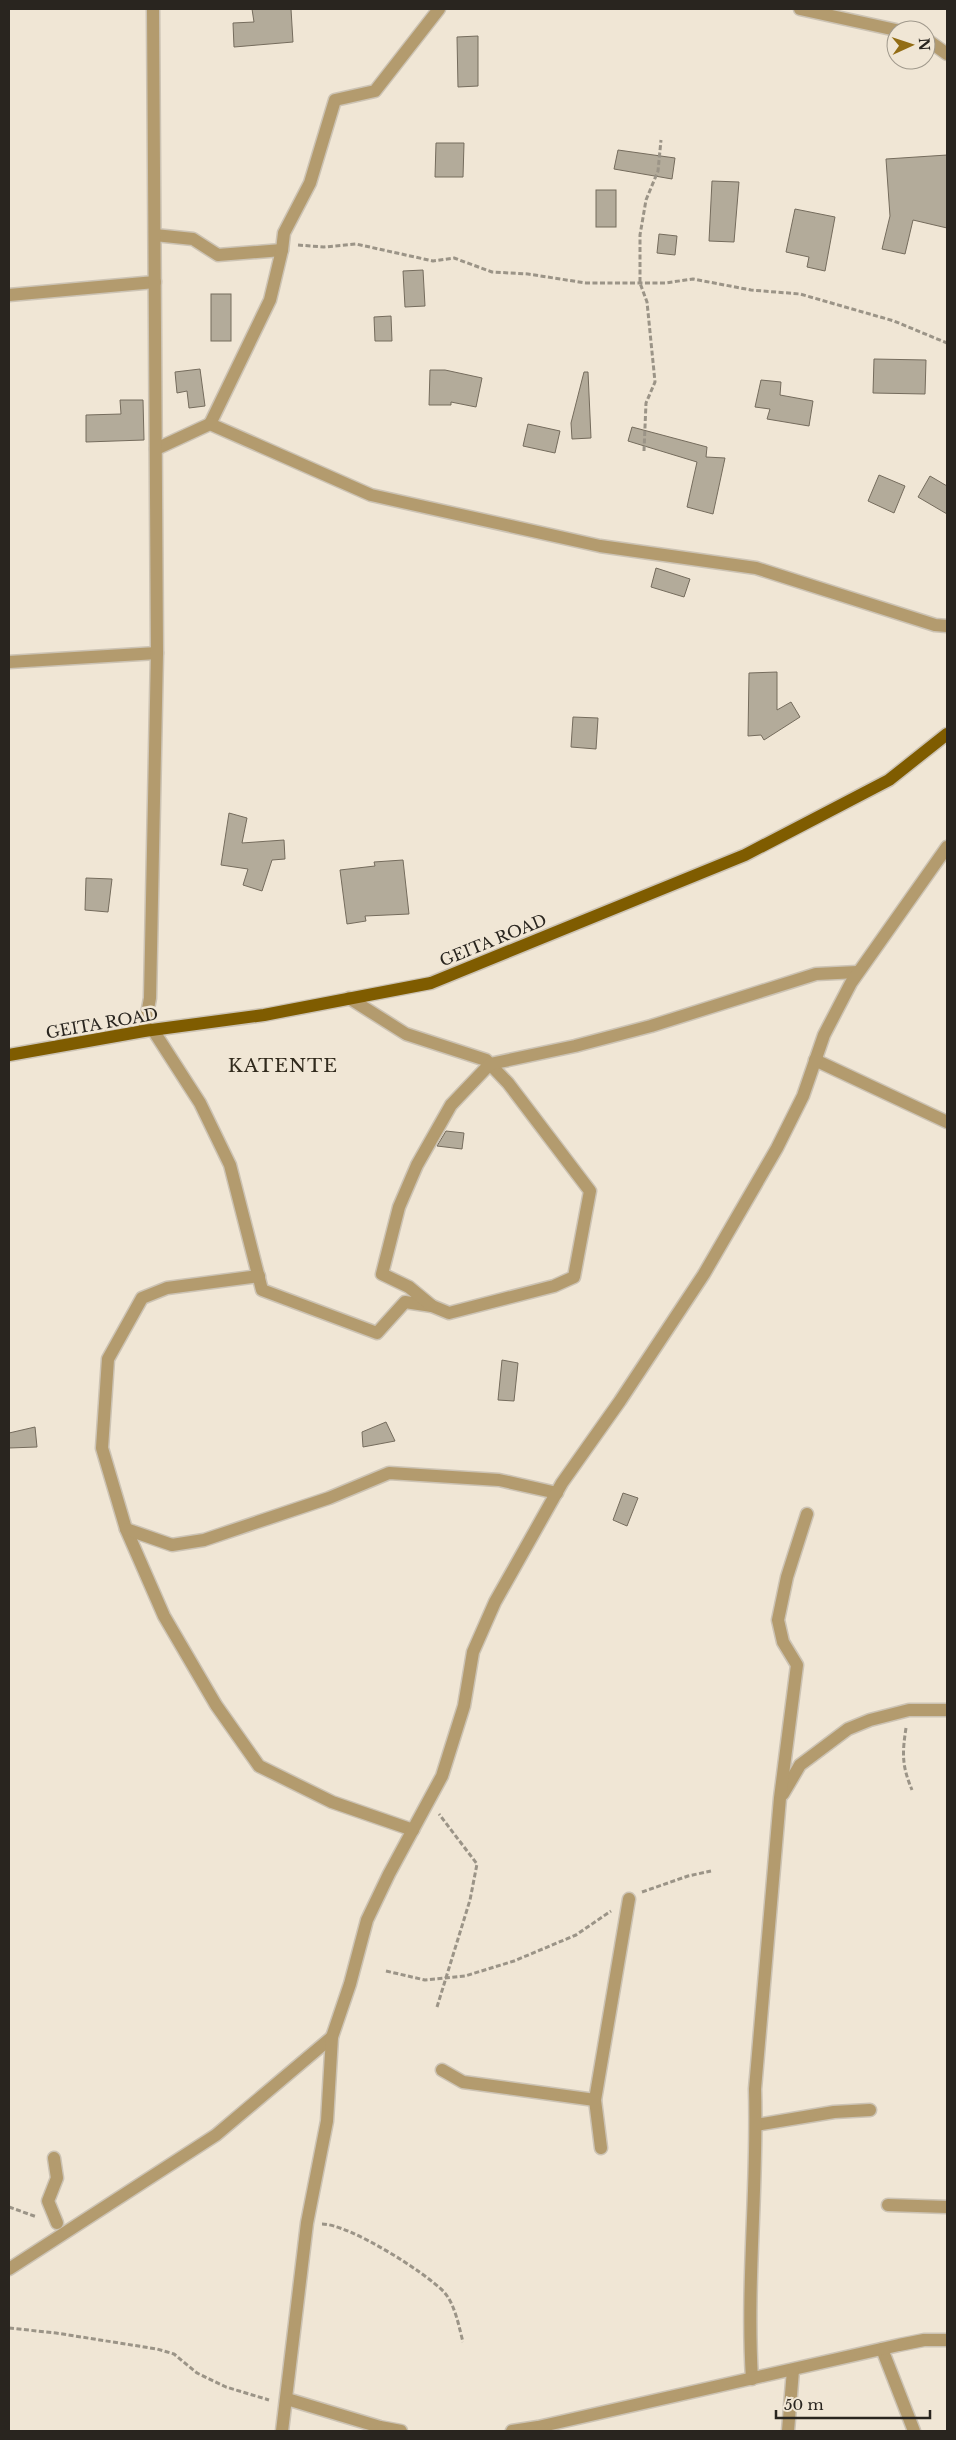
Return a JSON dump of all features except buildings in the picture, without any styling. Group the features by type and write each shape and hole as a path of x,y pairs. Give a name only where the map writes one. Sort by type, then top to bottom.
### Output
{"main road":[{"name":"GEITA ROAD","path":"9,1055 148,1031 264,1015 431,983 745,855 889,780 947,734"}],"street":[{"path":"154,9 157,653 148,1031 200,1103 230,1165 262,1290 377,1333 405,1302 432,1306 449,1313 554,1286 574,1277 590,1191 508,1083 486,1060 406,1034 349,998"},
{"path":"156,449 210,424 270,300 282,250 284,233 310,183 335,100 376,90 439,9"},
{"path":"800,9 886,28"},
{"path":"936,46 947,54"},
{"path":"155,235 193,239 218,255 282,250"},
{"path":"9,295 155,282"},
{"path":"210,424 371,495 600,546 756,568 935,626 947,626"},
{"path":"9,662 157,653"},
{"path":"282,2431 287,2402 293,2328 307,2223 327,2121 332,2037 350,1984 366,1920 442,1776 464,1706 473,1652 495,1602 557,1493 704,1274 777,1148 803,1096 824,1035 858,972 947,848"},
{"path":"432,1306 409,1287 382,1274 400,1207 417,1165 451,1105 490,1064 576,1046 651,1026 816,974 858,972"},
{"path":"815,1060 947,1122"},
{"path":"259,1276 167,1288 142,1298 108,1359 102,1448 126,1529 164,1616 216,1705 259,1766 332,1802 413,1830"},
{"path":"126,1529 172,1545 204,1540 329,1498 389,1474 498,1480 557,1493"},
{"path":"752,2379 750,2338 756,2125 755,2089 780,1798 797,1664 783,1642 778,1620 787,1576 807,1514"},
{"path":"780,1798 800,1765 848,1729 870,1720 909,1710 947,1710"},
{"path":"601,2148 595,2100 629,1899"},
{"path":"9,2269 216,2135 332,2037"},
{"path":"442,2070 463,2082 595,2100"},
{"path":"756,2125 834,2112 870,2110"},
{"path":"54,2158 57,2178 48,2201 56,2223"},
{"path":"888,2205 947,2208"},
{"path":"512,2431 538,2428 924,2340 947,2340"},
{"path":"882,2349 914,2431"},
{"path":"788,2431 793,2370"},
{"path":"287,2402 401,2431"}],"path":[{"path":"644,451 646,404 655,382 646,302 640,283 640,235 646,200 658,171 661,140"},
{"path":"282,250 302,244 324,247 356,244 433,261 454,258 492,272 528,274 586,283 640,283 693,280 760,291 800,294 894,321 947,343"},
{"path":"909,1710 902,1751 903,1768 912,1790"},
{"path":"430,1800 477,1864 470,1900 437,2007"},
{"path":"386,1971 425,1980 465,1976 514,1961 576,1935 629,1899 662,1884 711,1871"},
{"path":"307,2223 326,2224 348,2229 375,2246 394,2254 445,2293 455,2314 463,2342"},
{"path":"9,2328 56,2333 157,2349 174,2354 197,2373 226,2387 287,2402"}],"district":[{"name":"KATENTE","path":"283,1065"}]}
